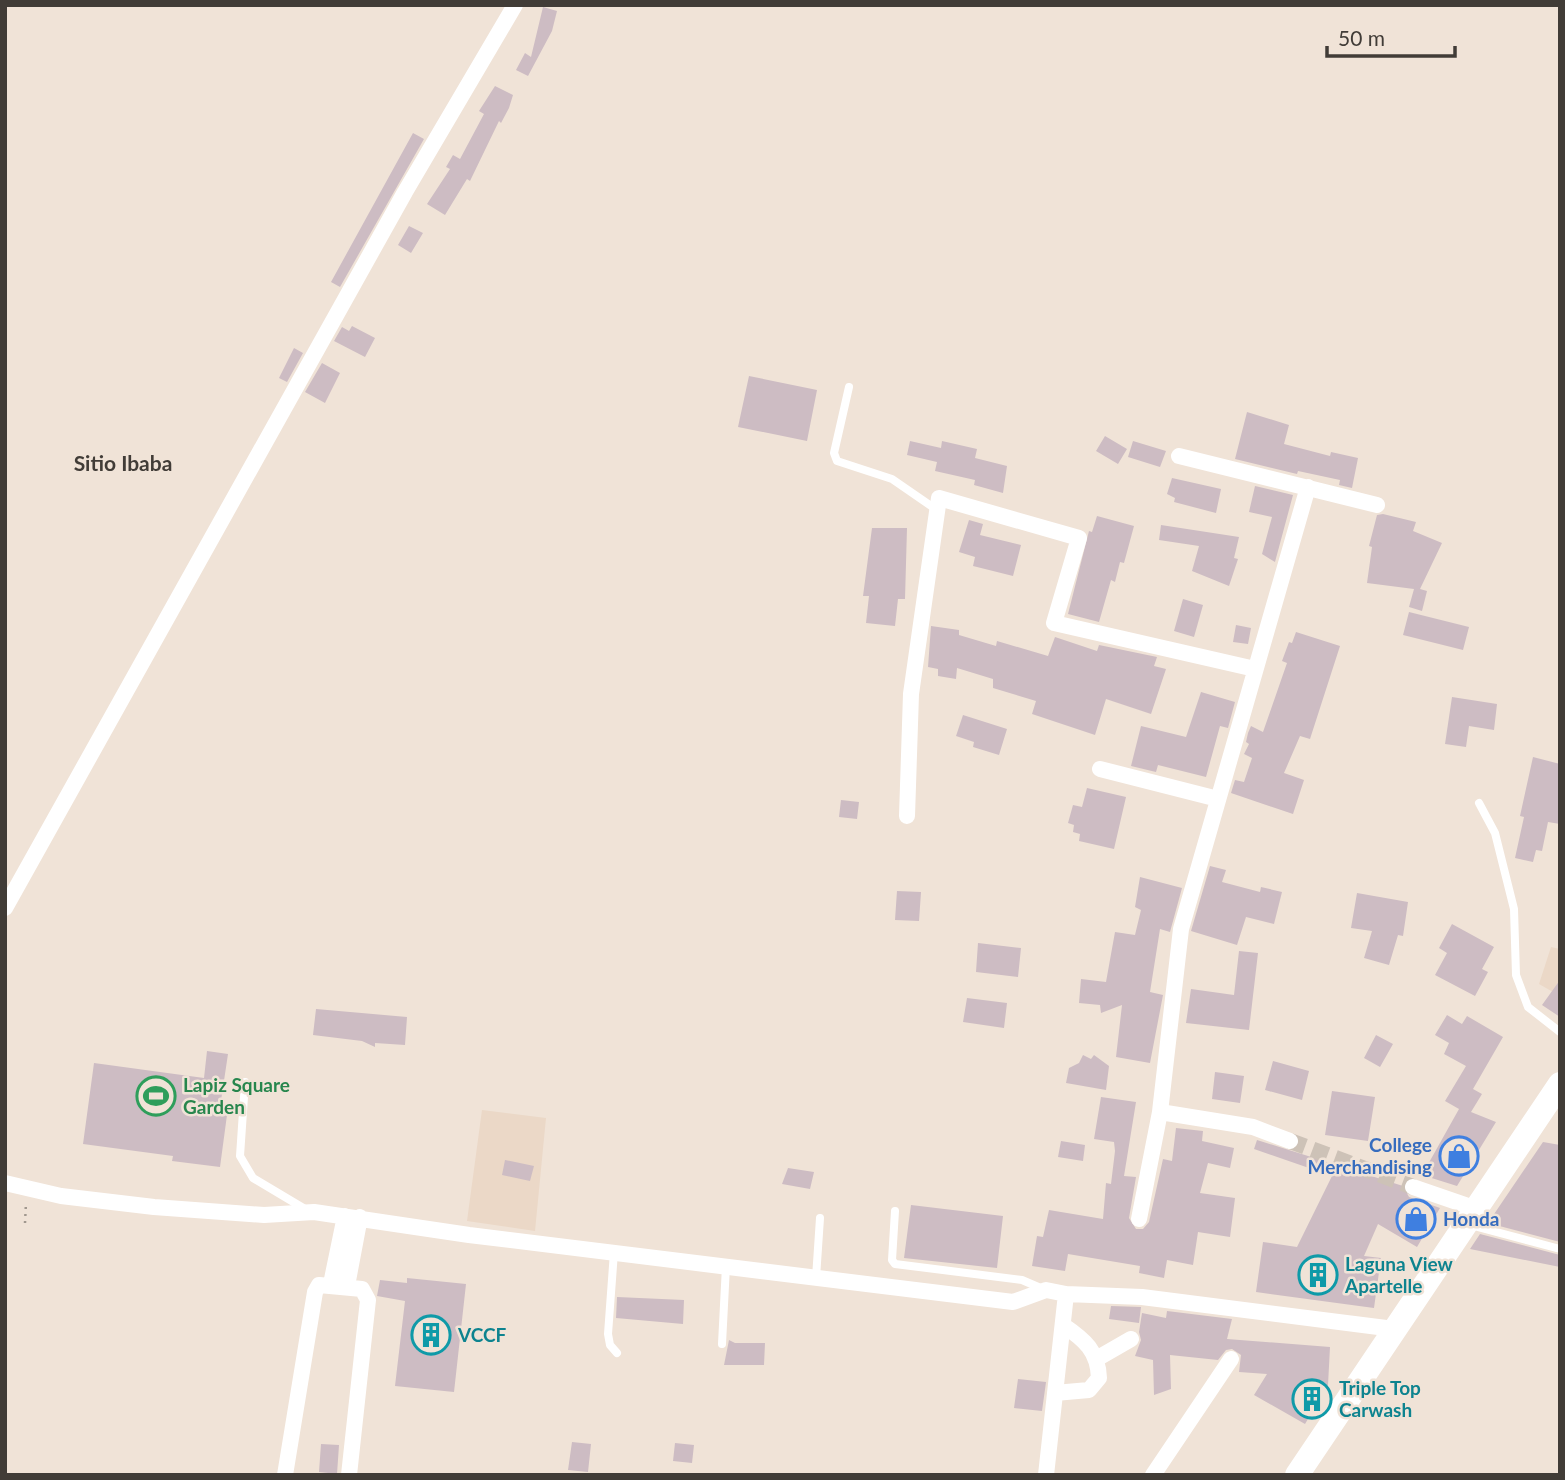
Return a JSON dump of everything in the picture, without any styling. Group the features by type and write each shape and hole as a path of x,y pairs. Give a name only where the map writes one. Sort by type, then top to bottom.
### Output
{"main road":[{"path":"1297,1475 1469,1215 1560,1084"}],"street":[{"path":"5,908 398,205 515,5"},
{"path":"1179,456 1377,505"},
{"path":"1139,1219 1160,1112 1181,929 1308,488"},
{"path":"907,816 911,694 939,498 1079,538 1054,623 1255,669"},
{"path":"1100,769 1218,799"},
{"path":"1160,1112 1253,1127 1290,1141"},
{"path":"5,1183 61,1196 154,1207 264,1215 314,1212 1013,1302 1046,1290 1066,1294 1142,1297 1394,1329"},
{"path":"1413,1187 1469,1215"},
{"path":"339,1285 352,1217"},
{"path":"285,1475 314,1292 319,1285 362,1289 368,1300 349,1475"},
{"path":"1046,1475 1066,1294"},
{"path":"1055,1393 1089,1390 1099,1378 1098,1359 1086,1342 1063,1325"},
{"path":"1098,1359 1131,1339"},
{"path":"1153,1475 1231,1359"}],"lane":[{"path":"849,387 834,453 837,461 892,479 937,510"},
{"path":"1479,803 1495,833 1514,909 1516,975 1528,1007 1560,1032"},
{"path":"245,1082 240,1156 253,1178 296,1206 314,1212"},
{"path":"895,1210 892,1260 895,1265 1022,1280 1046,1290"},
{"path":"1469,1215 1560,1249"},
{"path":"816,1278 820,1218"},
{"path":"614,1252 607,1334 610,1345 617,1353"},
{"path":"722,1344 726,1266"}],"shaded area":[{"path":"1551,947 1560,949 1560,996 1539,984"},
{"path":"482,1110 546,1118 535,1231 467,1221"}],"building":[{"path":"543,7 557,11 552,31 528,76 516,70 525,53 531,57"},
{"path":"495,86 513,95 509,108 501,123 499,121 470,181 467,179 445,215 427,204 450,169 446,167 453,155 460,159 484,114 479,111"},
{"path":"413,133 424,139 340,287 331,282"},
{"path":"409,226 423,233 411,253 398,245"},
{"path":"352,326 375,338 365,357 334,341 342,327 349,331"},
{"path":"294,348 303,353 287,382 279,378"},
{"path":"322,363 340,373 325,403 305,392"},
{"path":"749,376 817,390 807,441 738,427"},
{"path":"1247,412 1289,425 1284,444 1330,456 1331,452 1358,458 1352,488 1339,485 1340,480 1298,471 1297,474 1235,459"},
{"path":"1105,436 1127,449 1118,464 1096,451"},
{"path":"910,441 941,448 942,441 977,449 975,458 1007,466 1003,493 974,485 975,480 935,471 937,462 907,455"},
{"path":"1133,441 1166,451 1160,467 1128,457"},
{"path":"1172,478 1221,489 1216,513 1174,502 1175,498 1167,494"},
{"path":"1255,486 1293,495 1275,562 1262,554 1272,517 1249,512"},
{"path":"1377,515 1416,522 1413,531 1442,543 1420,589 1427,591 1422,611 1409,607 1414,589 1367,583 1372,547 1369,546"},
{"path":"1097,516 1134,526 1124,563 1120,562 1115,582 1111,580 1099,622 1068,614 1089,531 1092,532"},
{"path":"969,520 983,524 980,535 1021,545 1013,576 973,566 975,557 959,552"},
{"path":"1161,525 1239,537 1234,558 1238,559 1229,586 1192,571 1199,546 1159,540"},
{"path":"872,528 907,528 905,599 898,599 895,626 866,623 869,596 863,596"},
{"path":"1183,599 1203,605 1194,637 1174,631"},
{"path":"1409,612 1469,627 1463,650 1403,635"},
{"path":"1236,625 1251,628 1248,644 1233,642"},
{"path":"931,626 959,630 959,635 996,646 997,641 1048,656 1055,637 1097,651 1099,645 1157,657 1154,666 1166,669 1151,714 1106,699 1095,735 1032,714 1036,701 993,688 993,679 957,668 956,679 938,676 938,669 928,667"},
{"path":"1296,632 1340,646 1310,739 1300,736 1284,773 1304,780 1293,814 1231,793 1235,780 1244,782 1252,758 1244,754 1249,744 1246,742 1248,733 1251,726 1263,732 1287,663 1282,661"},
{"path":"1201,692 1235,702 1228,728 1220,726 1206,777 1158,765 1156,772 1131,766 1141,726 1186,737"},
{"path":"1452,697 1497,704 1494,730 1469,726 1466,747 1445,744"},
{"path":"963,715 1007,729 999,755 973,747 974,742 956,736"},
{"path":"1533,757 1560,764 1560,824 1548,822 1542,851 1536,850 1533,862 1515,858 1524,817 1520,816"},
{"path":"1087,788 1126,797 1114,849 1079,841 1080,834 1073,832 1074,825 1068,823 1073,805 1082,807"},
{"path":"841,800 859,802 857,819 839,817"},
{"path":"1210,866 1226,870 1222,882 1260,892 1261,887 1282,892 1274,924 1246,917 1237,945 1191,931"},
{"path":"1140,877 1182,888 1170,932 1160,929 1150,992 1163,995 1150,1063 1116,1057 1122,1005 1101,1013 1100,1005 1079,1003 1081,979 1106,982 1115,932 1135,935 1141,910 1135,907"},
{"path":"897,891 921,892 919,921 895,920"},
{"path":"1357,893 1408,902 1403,936 1398,935 1389,965 1364,958 1372,931 1351,928"},
{"path":"1452,924 1494,947 1482,969 1488,972 1475,996 1435,975 1447,953 1439,948"},
{"path":"978,943 1021,948 1018,977 976,972"},
{"path":"1239,951 1258,953 1249,1030 1186,1023 1191,989 1234,995"},
{"path":"1560,980 1560,1017 1542,1005"},
{"path":"967,998 1007,1003 1004,1028 963,1022"},
{"path":"316,1009 407,1017 405,1045 375,1043 375,1047 362,1041 313,1035"},
{"path":"1447,1015 1462,1024 1467,1016 1503,1037 1473,1089 1482,1094 1471,1112 1496,1122 1457,1186 1422,1175 1459,1109 1445,1101 1466,1066 1444,1054 1449,1043 1435,1035"},
{"path":"1376,1035 1393,1044 1380,1067 1364,1058"},
{"name":"Lapiz Square Garden","path":"207,1051 228,1054 219,1114 227,1115 220,1167 172,1161 173,1156 83,1144 94,1063 204,1078"},
{"path":"1083,1055 1091,1059 1094,1055 1109,1066 1106,1090 1066,1083 1069,1068 1079,1063"},
{"path":"1273,1061 1309,1071 1302,1100 1265,1090"},
{"path":"1215,1072 1244,1076 1240,1103 1212,1099"},
{"path":"1332,1091 1375,1097 1368,1141 1325,1135"},
{"path":"1101,1097 1136,1102 1124,1176 1136,1177 1129,1218 1136,1229 1143,1229 1149,1222 1163,1159 1172,1161 1176,1128 1203,1131 1202,1141 1234,1148 1230,1168 1208,1163 1200,1193 1235,1198 1230,1237 1198,1232 1193,1265 1167,1260 1164,1278 1139,1273 1140,1266 1068,1254 1065,1271 1032,1266 1037,1236 1043,1237 1049,1210 1103,1219 1106,1183 1111,1184 1115,1151 1114,1142 1094,1139"},
{"path":"1257,1140 1403,1186 1409,1197 1440,1208 1417,1247 1378,1224 1364,1256 1381,1258 1374,1308 1256,1292 1263,1242 1297,1247 1332,1176 1254,1149"},
{"path":"1061,1141 1085,1145 1083,1161 1058,1157"},
{"path":"1543,1142 1560,1145 1560,1242 1488,1223"},
{"path":"505,1160 534,1166 530,1181 502,1175"},
{"path":"788,1168 814,1172 810,1189 782,1184"},
{"path":"911,1205 1003,1216 997,1268 904,1258"},
{"path":"1480,1234 1560,1255 1560,1267 1470,1249"},
{"name":"VCCF","path":"407,1278 466,1284 454,1392 395,1386 405,1301 377,1296 380,1280 407,1283"},
{"path":"617,1297 684,1300 683,1324 616,1318"},
{"path":"1111,1306 1141,1307 1139,1323 1109,1319"},
{"path":"1167,1311 1232,1319 1227,1339 1330,1347 1328,1385 1305,1424 1254,1395 1267,1374 1239,1372 1241,1355 1232,1349 1226,1350 1218,1360 1170,1355 1171,1389 1154,1395 1153,1360 1135,1356 1141,1340 1139,1332 1142,1313 1166,1318"},
{"path":"729,1340 735,1343 765,1343 764,1365 724,1365"},
{"path":"1018,1379 1046,1382 1042,1411 1014,1408"},
{"path":"572,1442 591,1444 588,1472 568,1470"},
{"path":"675,1443 694,1445 692,1463 673,1461"},
{"path":"321,1444 339,1445 337,1474 319,1472"}],"tunnel":[{"path":"1290,1141 1413,1187"}],"place":[{"name":"Lapiz Square Garden","path":"156,1096"},
{"name":"College Merchandising","path":"1459,1156"},
{"name":"Honda","path":"1416,1219"},
{"name":"Laguna View Apartelle","path":"1318,1275"},
{"name":"VCCF","path":"431,1335"},
{"name":"Triple Top Carwash","path":"1312,1399"}],"district":[{"name":"Sitio Ibaba","path":"123,464"}]}
